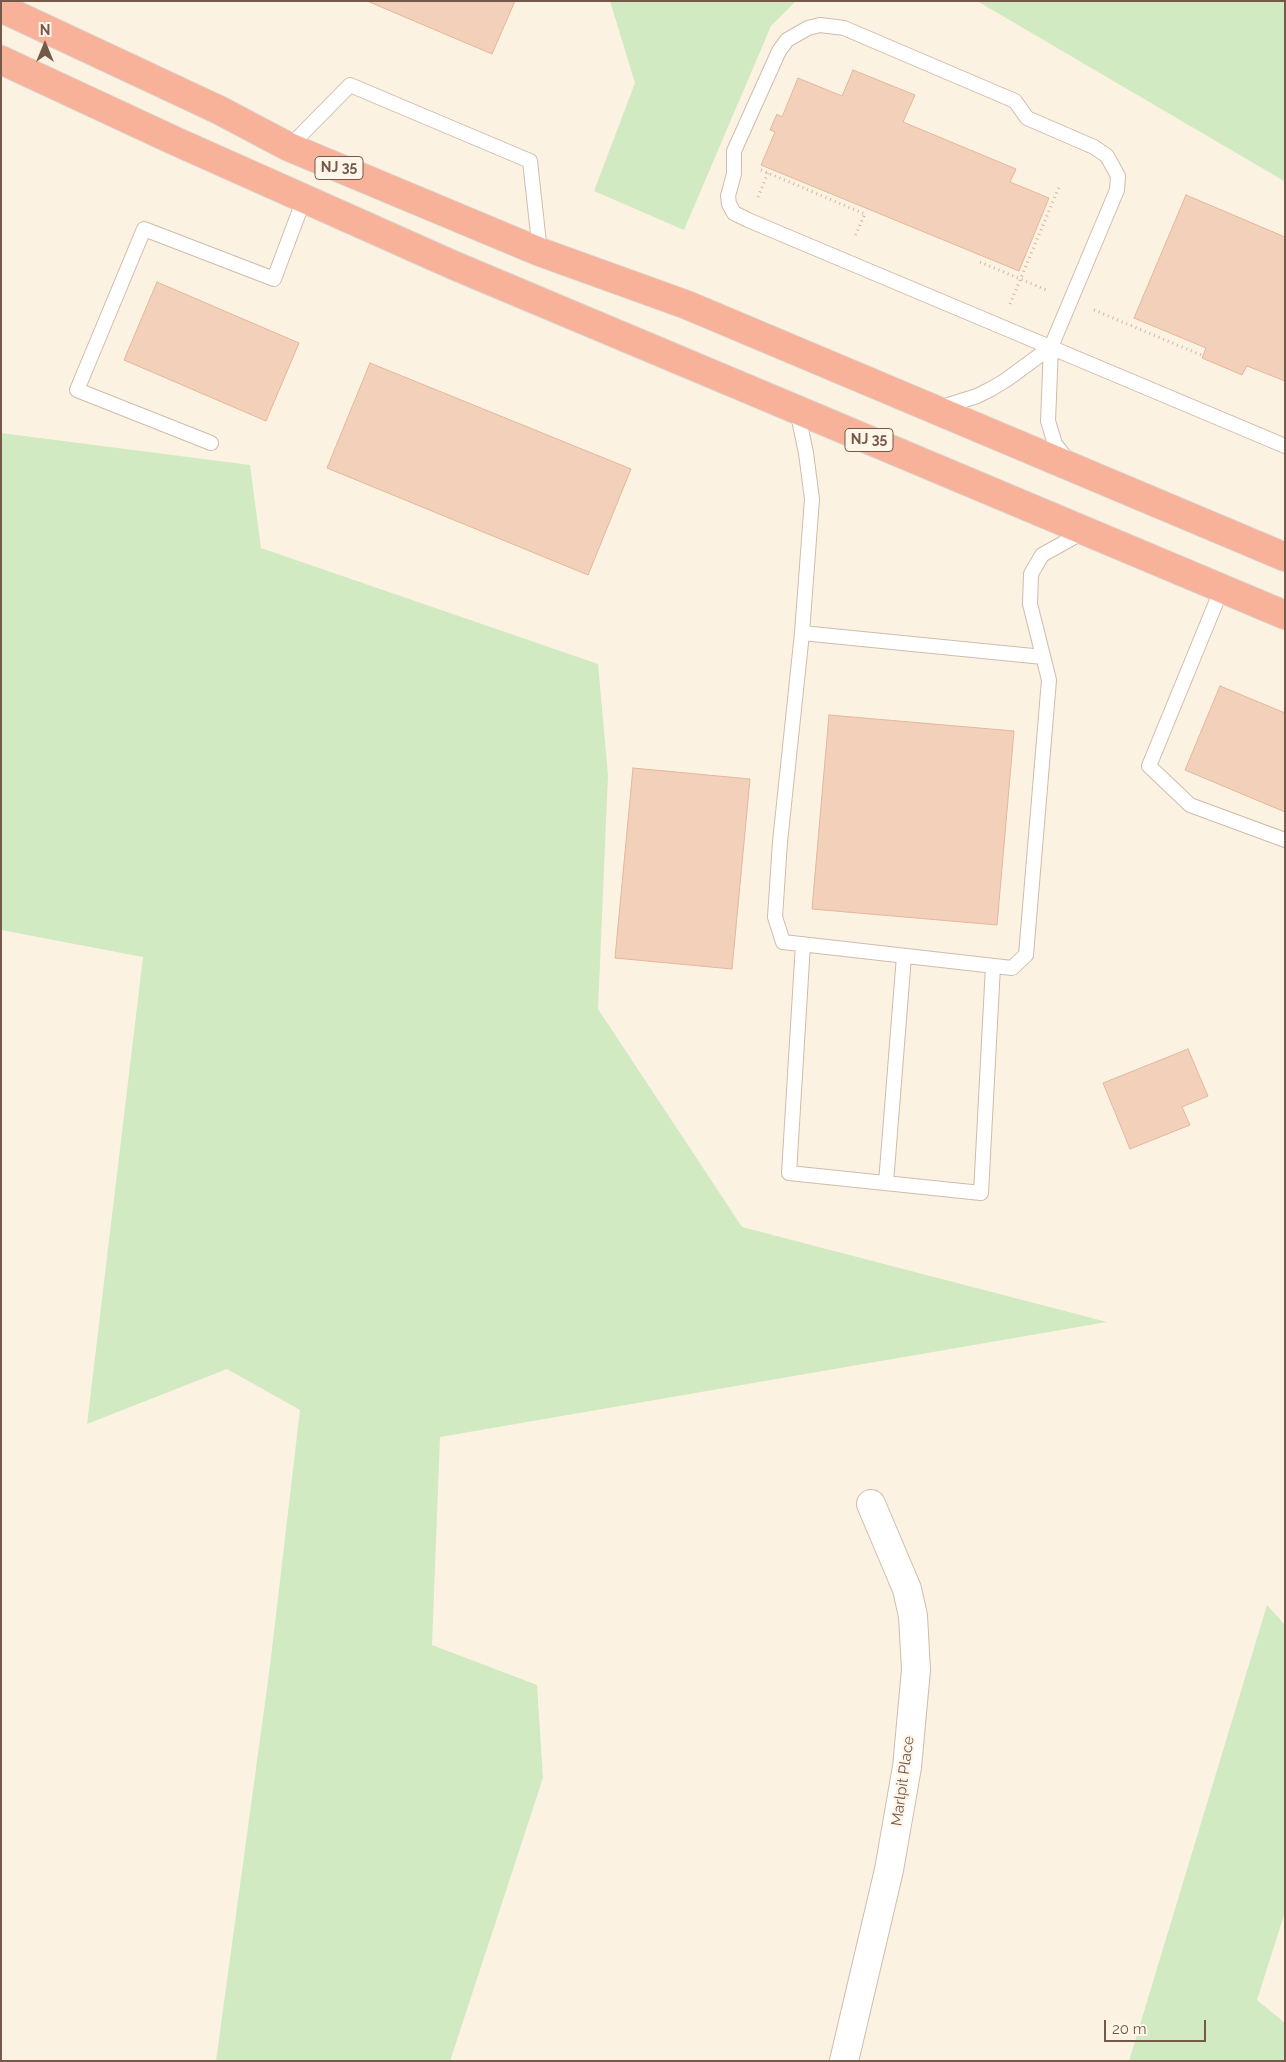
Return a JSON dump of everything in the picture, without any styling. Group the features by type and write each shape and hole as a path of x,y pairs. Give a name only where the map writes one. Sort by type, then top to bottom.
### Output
{"highway":[{"name":"NJ 35","path":"1,8 219,110 289,147 540,252 687,305 1285,558"},
{"name":"NJ 35","path":"1,60 453,265 1285,615"}],"street":[{"name":"Marlpit Place","path":"844,2061 889,1870 907,1767 916,1670 913,1616 907,1589 871,1504"}],"lane":[{"path":"1081,472 1060,453 1051,436 1048,420 1051,347 1117,190 1118,176 1116,169 1107,156 1094,147 1027,118 1015,101 844,28 820,25 797,33 787,40 779,51 734,151 734,174 728,200 730,208 739,216 1051,347 1285,446"},
{"path":"289,147 350,85 530,161 540,252"},
{"path":"211,443 77,390 144,229 274,279 304,199"},
{"path":"932,410 970,399 991,389 1051,347"},
{"path":"798,410 812,499 802,633 774,917 783,942 1012,968 1026,955 1049,680 1030,604 1031,574 1042,555 1085,531"},
{"path":"1222,588 1149,766 1190,805 1285,840"},
{"path":"802,633 1043,657"},
{"path":"803,944 789,1173 981,1193 992,966"},
{"path":"886,1183 904,956"}],"path":[{"path":"761,170 865,214 845,261"},
{"path":"1000,326 1059,187"},
{"path":"980,262 1049,291"},
{"path":"1094,310 1201,355"}],"green space":[{"path":"610,1 796,1 771,26 684,230 594,191 635,83"},
{"path":"977,1 1285,1 1285,181 1284,181"},
{"path":"1,433 250,465 261,548 598,664 608,775 598,1009 742,1227 1107,1322 440,1437 432,1645 537,1685 543,1778 450,2061 216,2061 270,1666 300,1410 227,1369 87,1424 143,957 1,930"},
{"path":"1267,1605 1285,1625 1285,1912 1257,2000 1285,2023 1285,2061 1129,2061"}],"building":[{"path":"367,1 515,1 492,54"},
{"path":"853,70 915,95 903,122 1016,169 1010,182 1049,198 1019,271 761,165 775,132 770,130 777,114 782,117 798,78 842,96"},
{"path":"1186,195 1285,237 1285,381 1247,366 1242,375 1202,358 1206,348 1134,318"},
{"path":"157,282 299,343 266,421 124,360"},
{"path":"370,363 631,469 588,575 327,468"},
{"path":"1220,686 1285,713 1285,812 1185,770"},
{"path":"829,715 1014,731 997,925 812,909"},
{"path":"633,768 750,779 732,969 615,958"},
{"path":"1188,1049 1208,1096 1182,1107 1190,1125 1130,1149 1103,1083"}]}
